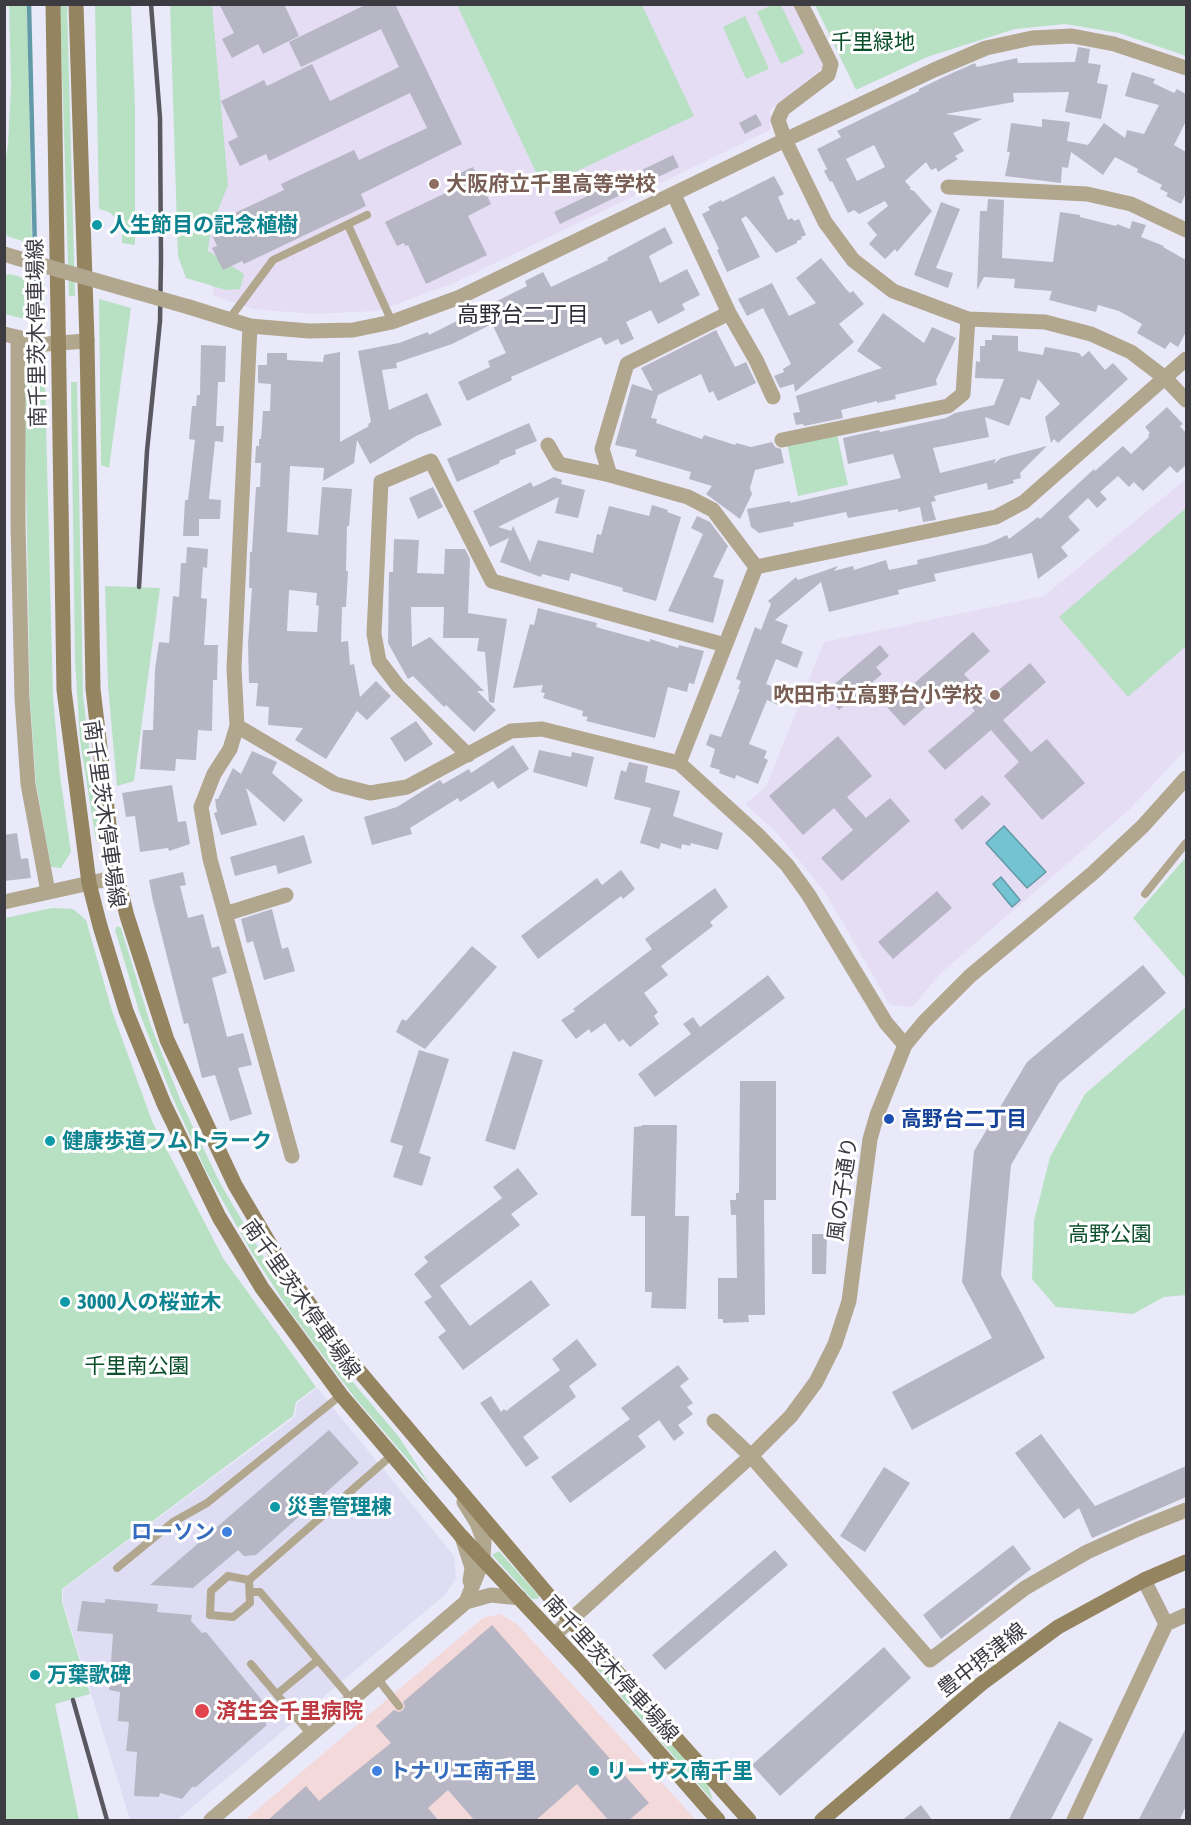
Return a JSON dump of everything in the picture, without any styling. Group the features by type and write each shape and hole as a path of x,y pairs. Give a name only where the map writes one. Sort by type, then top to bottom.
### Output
{"main road":[{"name":"南千里茨木停車場線","path":"53,4 64,690 89,883 126,1011 164,1104 219,1217 262,1288 340,1395 462,1537 554,1635 718,1821"},
{"name":"南千里茨木停車場線","path":"76,4 87,341 93,689 117,877 127,916 167,1040 235,1185 287,1273 349,1359 457,1490 749,1821"},
{"name":"豊中摂津線","path":"822,1821 981,1684 1058,1627 1144,1580 1186,1562"}],"street":[{"path":"801,4 831,64 828,75 783,109 778,120 785,140 825,222 853,260 893,291 968,319 1045,322 1091,334 1131,352 1165,378 1186,400"},
{"path":"11,256 230,318 250,326 309,331 352,330 392,322 460,297 785,140 986,48 1032,38 1072,36 1114,44 1186,68"},
{"path":"948,187 1087,194 1131,204 1186,230"},
{"path":"674,195 729,314 756,360 773,397"},
{"path":"610,475 602,449 627,364 729,314"},
{"path":"782,440 948,406 963,394 968,319"},
{"path":"250,326 234,668 237,726 230,749 214,774 201,807 210,859 292,1156"},
{"path":"48,892 28,784 22,698 11,523 11,336 46,344 87,341"},
{"path":"756,567 996,517 1024,502 1186,359"},
{"path":"548,445 559,464 610,475 688,497 713,510 756,567"},
{"path":"468,755 398,686 379,660 374,634 381,482 431,461 492,581 725,645"},
{"path":"679,763 756,567"},
{"path":"237,726 335,784 370,793 407,788 511,731 542,729 679,763 757,834 787,865 808,894 886,1023 905,1045"},
{"name":"風の子通り","path":"554,1635 751,1456 791,1416 816,1382 835,1344 849,1301 870,1139 877,1115 905,1045 925,1021 970,976 1093,873 1143,826 1186,778"},
{"path":"4,902 117,877"},
{"path":"225,914 286,895"},
{"path":"714,1421 751,1456 930,1660 1025,1588 1042,1578 1087,1552 1186,1510"},
{"path":"457,1490 477,1523 484,1541 483,1560 466,1602"},
{"path":"462,1537 472,1568 466,1602"},
{"path":"1144,1580 1166,1624"},
{"path":"211,1821 466,1602 491,1595 520,1598"},
{"path":"1074,1821 1166,1624 1186,1615"}],"lane":[{"path":"230,318 273,260 367,215"},
{"path":"348,225 392,322"},
{"path":"1145,894 1186,843"},
{"path":"117,1568 173,1522 207,1503 340,1395"},
{"path":"249,1580 392,1455"},
{"path":"228,1576 249,1580 250,1602 233,1617 210,1615 211,1590 228,1576"},
{"path":"250,1592 260,1592 352,1700"},
{"path":"277,1694 318,1660"},
{"path":"251,1664 311,1734"},
{"path":"377,1678 399,1706"}],"shaded area":[{"name":"大阪府立千里高等学校","path":"208,5 795,5 824,67 770,110 770,130 454,283 377,311 312,314 253,309 214,296 208,238"},
{"name":"吹田市立高野台小学校","path":"1186,479 1186,749 1129,810 941,973 912,1007 890,1005 825,892 775,831 745,804 766,787 824,642 1044,596"},
{"name":"済生会千里病院","path":"317,1388 454,1556 456,1578 446,1594 177,1820 130,1820 63,1602 63,1589 295,1417 297,1403"},
{"path":"500,1614 517,1624 696,1820 245,1820 483,1618"}],"green space":[{"path":"9,5 27,5 32,244 7,236 5,231 5,164 11,87"},
{"path":"60,5 67,5 75,296 69,296"},
{"path":"95,5 131,5 135,106 135,245 122,243 122,228 118,220 109,212 99,209"},
{"path":"170,5 212,5 228,185 211,228 208,251 244,274 240,289 226,290 186,278 178,256"},
{"path":"457,5 642,5 694,116 543,187"},
{"path":"772,5 781,5 804,53 781,64 757,12"},
{"name":"千里緑地","path":"815,5 1186,5 1186,56 1119,33 1065,24 1015,29 927,57 856,90"},
{"path":"745,16 769,69 746,79 723,27"},
{"path":"10,274 45,284 44,304 33,317 25,319 5,314 5,275"},
{"path":"99,299 131,308 109,468 101,465"},
{"path":"24,370 36,371 36,377 42,378 45,386 53,697 60,776 71,852 61,868 51,867 36,783 30,700"},
{"path":"71,382 77,382 83,694 101,840 96,841 80,740 75,661"},
{"path":"837,434 848,485 798,496 787,444"},
{"path":"1186,508 1186,646 1128,697 1059,617"},
{"path":"105,586 160,588 134,781 117,786 108,686"},
{"path":"1186,857 1186,979 1133,918"},
{"name":"千里南公園","path":"52,908 73,909 86,920 112,1011 152,1121 223,1258 316,1387 296,1402 293,1416 62,1589 62,1602 90,1694 55,1704 79,1820 5,1820 5,918"},
{"path":"117,926 121,928 151,1026 182,1104 220,1183 267,1263 331,1356 399,1437 430,1485 355,1398 291,1313 252,1253 206,1171 171,1094 140,1014 115,930"},
{"name":"高野公園","path":"1186,1007 1186,1295 1164,1297 1133,1314 1056,1307 1032,1279 1034,1221 1050,1157 1085,1094"},
{"path":"499,1551 539,1596 538,1599 532,1599 492,1555"},
{"path":"596,1660 708,1785 713,1801 592,1663"}],"water":[{"path":"1004,826 1046,872 1027,888 986,843"},
{"path":"1001,877 1020,900 1012,907 993,884"}],"building":[{"path":"219,4 284,4 299,36 263,54 258,44 232,58 222,39 234,33"},
{"path":"367,4 395,4 462,144 361,194 366,206 244,264 242,261 223,270 212,248 217,246 212,235 227,228 222,219 284,190 281,184 354,150 359,160 427,128 410,93 269,161 266,154 240,166 228,142 238,137 221,101 264,80 267,86 312,64 330,101 399,67 381,29 301,67 289,42"},
{"path":"1078,47 1090,49 1088,63 1101,65 1097,83 1108,85 1101,119 1065,112 1069,92 1013,93 1014,102 945,114 982,119 953,133 964,151 955,156 958,159 938,172 936,168 931,170 926,162 905,181 911,188 909,189 914,191 932,211 897,252 895,249 885,259 869,244 877,235 867,223 888,206 885,201 859,214 854,210 848,213 832,181 830,182 824,171 827,169 817,149 841,137 837,131 975,63 977,67 1017,58 1018,63 1075,62","holes":["874,145 885,167 857,181 846,159"]},
{"path":"1132,72 1155,79 1153,83 1174,93 1177,89 1186,94 1186,121 1174,145 1186,152 1186,193 1181,204 1166,196 1168,193 1160,189 1162,185 1115,157 1103,175 1071,152 1068,168 1062,167 1061,183 1005,176 1010,152 1007,152 1011,123 1042,127 1042,119 1070,122 1067,141 1088,145 1104,123 1125,138 1127,130 1144,134 1159,105 1125,96"},
{"path":"756,114 762,125 745,134 739,123"},
{"path":"673,155 679,167 560,224 554,212"},
{"path":"473,167 491,204 468,216 487,255 426,284 408,245 405,246 404,243 397,246 385,222 454,189 449,178"},
{"path":"774,176 784,194 778,197 788,220 799,219 806,235 801,237 802,239 797,243 776,253 746,216 741,219 760,257 727,272 702,214 710,210 708,207 721,200 722,202"},
{"path":"988,199 1004,200 1002,258 1053,262 1060,212 1080,215 1080,217 1116,226 1117,224 1130,229 1132,221 1146,225 1141,237 1164,246 1186,260 1186,332 1178,347 1170,342 1165,349 1137,333 1142,324 1119,311 1098,305 1096,312 1049,300 1052,291 1014,288 1015,279 984,277 977,290 980,211 987,211"},
{"path":"941,202 960,209 936,268 953,273 948,288 914,275"},
{"path":"665,227 673,243 649,256 660,283 687,269 700,295 682,304 685,310 658,324 651,310 626,322 634,339 621,345 618,339 605,345 601,337 511,377 512,380 467,401 458,382 490,367 488,361 506,353 492,324 452,344 396,363 397,368 382,370 389,410 427,393 442,425 416,436 370,464 357,440 354,463 323,481 324,468 290,466 287,532 318,535 322,487 352,489 349,526 347,526 346,607 342,607 341,642 348,641 350,665 354,664 360,697 376,681 391,696 367,720 357,711 326,759 295,740 303,728 268,725 269,707 256,706 258,683 249,683 248,644 252,588 249,588 250,552 252,552 256,487 260,487 261,463 255,463 256,446 259,446 259,439 261,439 263,411 270,411 271,384 258,383 258,365 267,365 267,353 287,353 287,360 323,362 324,355 340,352 340,442 369,426 371,422 358,351 399,343 428,332 429,335 527,286 525,281 543,272 551,287 608,260 607,258","holes":["289,590 317,593 316,605 319,606 317,632 287,631"]},
{"path":"821,258 846,289 850,293 853,291 864,304 839,324 854,342 795,392 794,384 780,388 774,376 784,372 783,369 791,364 763,308 747,316 738,299 772,283 789,316 816,303 796,278"},
{"path":"883,313 924,343 932,327 956,338 936,380 937,385 895,395 896,399 841,410 843,418 804,426 803,424 796,425 793,413 800,412 796,396 882,368 857,351"},
{"path":"716,330 735,367 746,362 756,383 718,401 713,391 709,393 701,374 658,395 651,418 657,419 656,423 702,439 704,435 735,445 736,443 751,447 772,442 775,447 781,449 784,463 755,470 750,488 752,494 740,519 706,494 712,486 689,479 691,472 635,456 637,450 615,445 632,384 653,391 641,368"},
{"path":"992,335 1018,336 1018,351 1043,355 1045,347 1079,353 1082,357 1089,351 1105,370 1113,363 1128,379 1058,443 1054,439 1051,443 1045,417 1060,404 1038,379 1030,400 1021,397 1009,426 985,417 989,437 933,448 940,473 996,459 994,464 1001,458 1047,446 1020,473 1021,478 1013,480 1014,483 988,490 987,483 934,496 936,501 931,502 936,520 923,522 920,507 848,518 846,512 759,533 751,527 747,509 790,501 790,503 901,478 893,454 848,464 843,438 946,418 955,413 994,405 1004,379 975,378 976,361 980,362 980,346 985,346 985,340 992,340"},
{"path":"201,345 226,346 225,382 218,382 216,426 224,426 223,442 215,441 209,499 221,500 220,519 199,519 199,536 183,536 185,500 188,500 195,440 189,439 192,406 196,406 197,395 200,395"},
{"path":"1167,407 1183,424 1180,426 1186,433 1186,465 1177,473 1170,466 1143,491 1134,482 1129,487 1118,476 1100,492 1107,499 1097,508 1088,498 1068,517 1080,530 1061,547 1068,556 1038,579 1032,553 934,574 936,581 898,590 899,594 829,612 821,582 775,620 788,625 781,643 803,652 797,668 776,659 766,684 784,691 778,705 767,700 749,744 767,751 764,758 768,760 758,784 736,775 735,779 710,767 715,749 706,745 710,734 721,737 740,689 738,689 741,681 736,679 755,627 761,630 771,604 768,601 796,577 798,580 838,566 834,571 853,566 854,570 886,560 889,570 918,564 917,560 987,544 1007,535 1009,539 1038,517 1040,519 1094,469 1095,471 1123,446 1131,454 1149,437 1150,433 1145,427"},
{"path":"529,423 537,441 515,450 516,454 499,461 500,463 457,482 447,459"},
{"path":"554,477 562,480 561,484 585,490 578,518 555,513 559,497 498,527 511,531 513,526 530,562 538,540 593,553 597,534 601,535 609,506 649,516 652,505 668,510 667,512 681,517 656,601 622,591 623,588 571,573 569,581 542,574 541,577 500,562 509,538 490,547 473,511 531,482 533,487"},
{"path":"433,487 443,507 418,519 409,498"},
{"path":"697,516 710,522 728,546 713,577 724,580 713,623 668,611 703,534 691,528"},
{"path":"394,539 419,540 417,573 444,574 445,549 465,549 470,559 468,613 507,619 494,703 489,702 485,652 477,651 479,638 443,638 444,607 411,607 412,647 430,637 484,691 477,691 496,710 474,732 446,705 444,707 413,676 408,679 388,643 389,572 393,572"},
{"path":"187,547 208,549 207,568 203,567 201,598 207,599 204,645 218,645 217,680 213,680 212,731 198,730 196,760 176,759 175,771 140,769 143,730 153,730 155,669 159,642 169,643 173,596 179,597 181,563 186,563"},
{"path":"538,608 597,623 596,627 650,642 650,639 678,648 679,645 704,651 694,684 689,683 687,692 668,687 655,738 586,721 588,717 582,716 583,711 543,698 545,693 541,692 543,685 513,688 530,624 534,625"},
{"path":"973,632 990,651 964,674 987,700 1030,663 1046,682 1003,720 1031,752 1047,739 1085,783 1042,820 1004,776 1019,762 991,730 945,770 928,751 975,711 952,684 904,726 887,707"},
{"path":"880,645 889,656 876,667 882,674 839,710 824,693"},
{"path":"416,721 433,744 405,762 390,738"},
{"path":"838,736 872,776 847,797 866,818 890,798 910,821 842,881 821,858 853,830 834,808 803,835 769,796"},
{"path":"513,745 529,769 498,789 493,781 460,802 458,798 410,828 412,834 372,845 364,817 397,807 440,780 443,784 469,769 471,773"},
{"path":"539,750 571,757 572,752 594,757 587,787 533,772"},
{"path":"252,751 277,762 272,773 303,800 284,822 246,788 257,825 221,835 214,813 217,812 215,799 218,799 233,768 241,774"},
{"path":"629,762 648,766 645,782 680,791 673,816 723,833 718,850 691,843 690,846 682,844 681,849 661,843 659,849 640,843 651,808 614,799 621,770 626,772"},
{"path":"172,785 178,822 186,821 190,844 169,851 168,848 140,852 135,816 126,817 122,793"},
{"path":"982,795 991,804 962,830 954,820"},
{"path":"17,833 21,859 28,858 31,878 4,881 4,835"},
{"path":"304,835 312,863 278,874 276,865 235,876 230,857"},
{"path":"621,870 635,889 623,899 621,896 538,959 521,936 597,878 602,885"},
{"path":"183,872 186,885 180,886 188,918 203,914 212,948 219,946 227,973 212,978 227,1037 243,1033 252,1065 238,1068 252,1114 230,1121 215,1075 202,1078 188,1023 184,1024 149,880"},
{"path":"715,888 728,907 710,922 713,926 661,966 668,975 644,993 658,1012 654,1016 659,1024 630,1047 623,1039 619,1042 605,1023 591,1033 589,1029 576,1039 561,1020 652,949 645,939"},
{"path":"937,891 952,908 893,959 878,942"},
{"path":"272,909 282,949 288,947 295,971 264,980 253,941 247,943 241,919"},
{"path":"472,946 497,967 425,1049 396,1032 402,1019 406,1021"},
{"path":"1143,965 1166,993 1059,1083 1011,1165 1001,1275 1045,1358 912,1430 892,1392 992,1338 962,1282 974,1151 1027,1062"},
{"path":"768,975 785,998 655,1097 638,1074 691,1034 683,1024 693,1017 700,1027"},
{"path":"419,1050 449,1059 419,1153 431,1157 422,1186 393,1177 403,1146 390,1142"},
{"path":"513,1051 543,1060 515,1150 485,1141"},
{"path":"740,1081 776,1081 776,1200 764,1200 765,1315 748,1315 749,1322 723,1323 723,1319 718,1319 718,1278 737,1278 736,1215 731,1215 730,1200 736,1200 736,1193 739,1193"},
{"path":"677,1125 675,1216 689,1216 686,1309 651,1308 652,1292 645,1292 645,1216 631,1216 634,1127"},
{"path":"518,1168 538,1194 511,1214 520,1225 440,1286 470,1326 531,1280 550,1305 463,1370 438,1337 446,1331 424,1302 432,1297 414,1274 428,1262 424,1257 502,1198 493,1187"},
{"path":"812,1234 827,1234 826,1274 812,1274"},
{"path":"577,1339 597,1365 569,1386 576,1397 523,1437 539,1458 526,1467 480,1403 491,1396 501,1412 504,1409 506,1411 560,1370 552,1359"},
{"path":"678,1365 689,1379 680,1386 693,1403 687,1407 693,1414 678,1425 684,1433 674,1441 659,1420 638,1436 646,1447 570,1503 551,1477 630,1419 621,1408"},
{"name":"災害管理棟","path":"329,1430 359,1463 256,1555 244,1556 238,1550 193,1588 150,1585"},
{"path":"1041,1434 1095,1506 1186,1466 1186,1497 1092,1538 1079,1508 1064,1519 1015,1453"},
{"path":"884,1467 910,1483 865,1552 840,1536"},
{"path":"1013,1545 1031,1569 941,1639 923,1615"},
{"path":"775,1550 788,1565 665,1670 652,1655"},
{"path":"105,1599 158,1604 157,1612 192,1615 191,1621 202,1633 206,1632 274,1715 265,1723 267,1725 196,1787 192,1787 182,1799 160,1793 159,1797 134,1796 137,1752 126,1751 129,1722 118,1721 120,1692 109,1690 113,1634 77,1631 82,1601 105,1603"},
{"path":"492,1625 649,1803 628,1821 609,1821 577,1784 535,1821 475,1821 448,1790 428,1808 439,1821 267,1821 306,1786 319,1801 391,1743 376,1726 394,1710 399,1712 403,1710 405,1706 403,1702"},
{"path":"884,1647 911,1678 780,1796 752,1765"},
{"path":"1059,1721 1093,1739 1050,1821 1008,1821"},
{"path":"1186,1728 1186,1806 1179,1821 1138,1821"},
{"path":"921,1805 933,1821 901,1821"}],"waterway":[{"path":"29,4 36,291"}],"railway":[{"path":"139,587 147,451 160,321 160,118 151,4"},
{"path":"73,1700 107,1820"}],"place":[{"name":"大阪府立千里高等学校","path":"434,184"},
{"name":"人生節目の記念植樹","path":"97,225"},
{"name":"吹田市立高野台小学校","path":"995,695"},
{"name":"高野台二丁目","path":"889,1119"},
{"name":"健康歩道フムトラーク","path":"50,1141"},
{"name":"3000人の桜並木","path":"65,1302"},
{"name":"災害管理棟","path":"275,1507"},
{"name":"ローソン","path":"227,1532"},
{"name":"万葉歌碑","path":"35,1675"},
{"name":"済生会千里病院","path":"202,1711"},
{"name":"トナリエ南千里","path":"377,1771"},
{"name":"リーザス南千里","path":"594,1771"}],"district":[{"name":"高野台二丁目","path":"523,315"}]}
